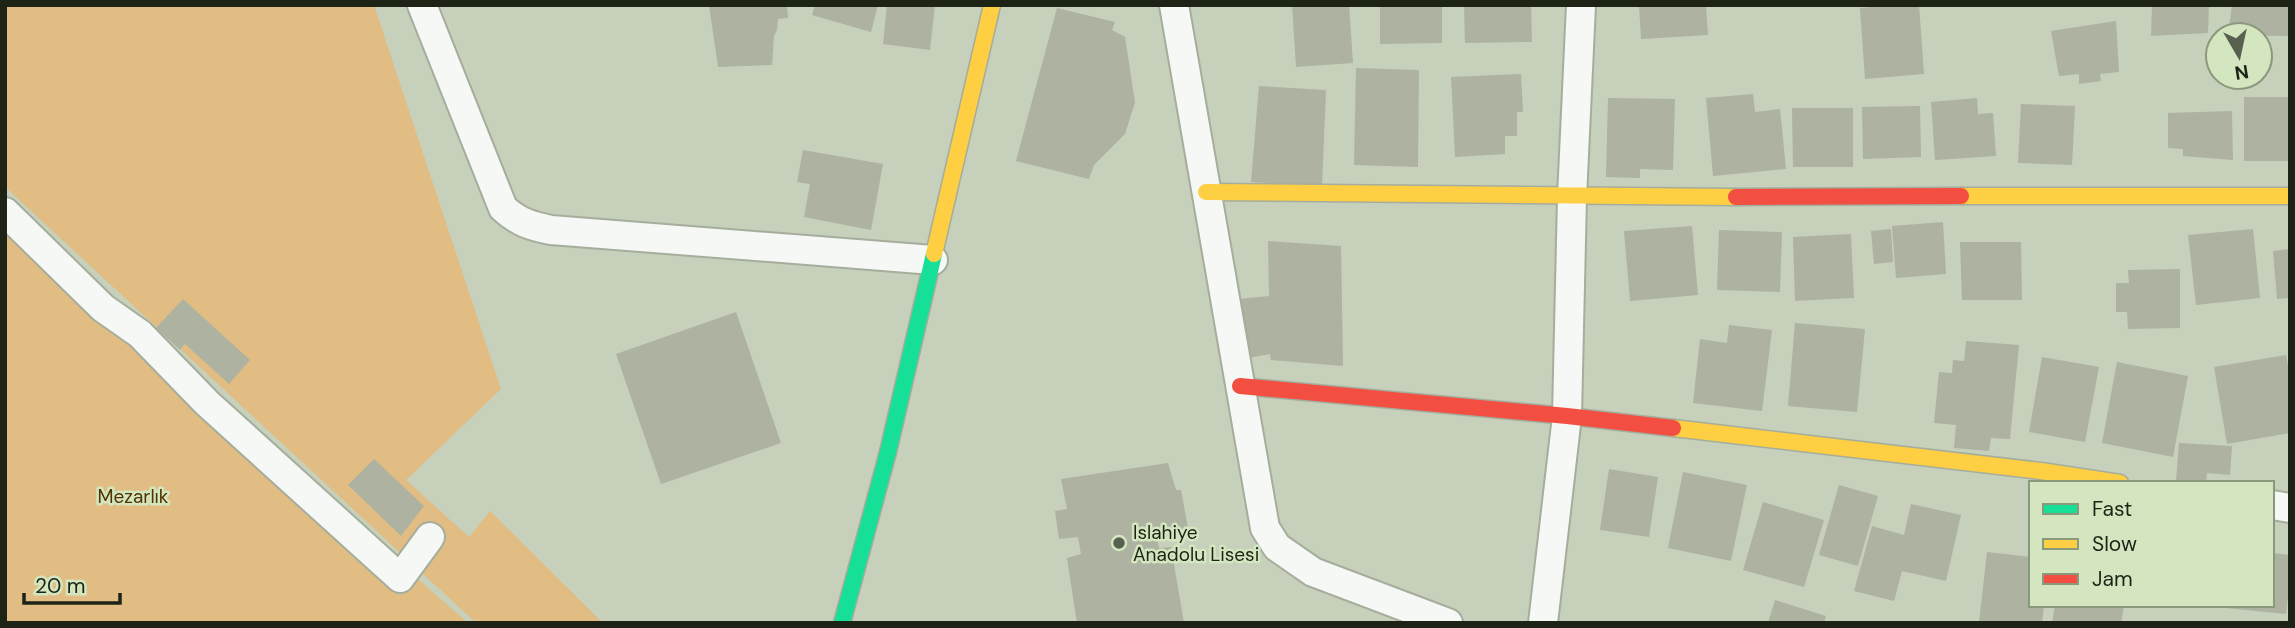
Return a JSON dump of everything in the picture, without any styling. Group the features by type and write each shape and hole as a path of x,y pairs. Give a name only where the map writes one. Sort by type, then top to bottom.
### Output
{"street":[{"path":"422,5 503,208 514,219 529,226 551,230 933,260"},
{"path":"842,623 888,452 992,5"},
{"path":"1174,5 1265,528 1277,547 1313,572 1448,623"},
{"path":"1543,623 1567,416 1572,197 1581,5"},
{"path":"1206,192 1572,197 2290,196"},
{"path":"5,212 103,308 140,334 207,403 400,578 430,537"},
{"path":"1240,386 1567,416 2107,481"}],"green space":[{"path":"5,5 374,5 501,389 406,480 469,537 490,511 603,623 476,623 5,187"},
{"name":"Mezarlık","path":"5,215 468,623 5,623"}],"building":[{"path":"709,5 787,5 788,18 778,19 772,65 718,67"},
{"path":"815,5 878,5 871,32 812,15"},
{"path":"887,5 935,5 930,50 883,44"},
{"path":"1292,5 1349,5 1353,63 1296,67"},
{"path":"1380,5 1442,5 1442,43 1380,44"},
{"path":"1464,5 1531,5 1532,42 1465,43"},
{"path":"1639,5 1706,5 1708,35 1641,39"},
{"path":"1919,5 1924,74 1865,79 1860,8"},
{"path":"2152,5 2209,5 2208,21 2204,21 2204,33 2151,36"},
{"path":"2232,5 2290,5 2290,36 2274,36 2274,21 2230,21"},
{"path":"1057,8 1115,22 1112,30 1125,37 1135,102 1125,134 1094,165 1089,179 1016,161"},
{"path":"2116,21 2119,72 2100,74 2101,81 2079,84 2079,74 2059,76 2051,31"},
{"path":"1356,68 1419,70 1418,167 1354,165"},
{"path":"1521,74 1523,112 1517,112 1517,136 1505,136 1505,154 1455,157 1451,77"},
{"path":"1259,86 1326,90 1322,186 1251,182"},
{"path":"1753,94 1755,112 1780,109 1786,169 1713,176 1706,98"},
{"path":"2244,97 2290,97 2290,161 2244,161"},
{"path":"1608,98 1675,99 1673,170 1640,169 1640,178 1606,177"},
{"path":"1977,98 1978,114 1993,113 1996,156 1935,160 1931,102"},
{"path":"2021,104 2075,106 2072,165 2018,163"},
{"path":"1920,106 1921,157 1863,159 1862,107"},
{"path":"1792,108 1853,108 1853,167 1793,167"},
{"path":"2232,111 2233,160 2183,156 2183,149 2168,148 2168,113"},
{"path":"803,150 883,164 871,230 804,217 810,184 797,182"},
{"path":"1943,222 1946,274 1896,278 1892,226"},
{"path":"1692,226 1698,295 1630,301 1624,231"},
{"path":"1891,229 1893,262 1874,264 1871,231"},
{"path":"2253,229 2260,298 2196,305 2188,235"},
{"path":"1719,230 1782,232 1780,292 1717,290"},
{"path":"1851,234 1854,298 1795,301 1793,237"},
{"path":"1268,241 1341,246 1343,366 1271,360 1270,354 1248,358 1239,299 1269,296"},
{"path":"1960,242 2021,242 2022,300 1962,300"},
{"path":"2290,249 2290,298 2277,299 2273,251"},
{"path":"2180,269 2180,328 2128,329 2127,312 2116,312 2116,283 2129,283 2128,270"},
{"path":"183,299 250,360 229,384 185,344 180,350 156,328"},
{"path":"736,312 781,443 661,484 616,354"},
{"path":"1795,323 1865,329 1857,412 1788,406"},
{"path":"1729,325 1772,330 1762,411 1693,403 1700,339 1727,343"},
{"path":"1966,341 2019,345 2010,439 1991,438 1989,451 1954,448 1956,425 1934,423 1939,372 1952,373 1953,360 1964,361"},
{"path":"2286,355 2290,376 2290,433 2227,444 2214,367"},
{"path":"2042,357 2099,367 2085,442 2029,432"},
{"path":"2117,362 2188,376 2173,457 2102,443"},
{"path":"2179,443 2232,446 2230,475 2207,473 2206,481 2176,481"},
{"path":"374,459 424,506 401,536 348,485"},
{"name":"Islahiye Anadolu Lisesi","path":"1168,463 1176,490 1181,490 1189,534 1157,539 1159,548 1171,547 1184,623 1077,623 1067,558 1081,554 1078,537 1059,539 1055,511 1067,509 1061,479"},
{"path":"1609,469 1658,477 1649,537 1600,530"},
{"path":"1683,472 1747,485 1731,561 1668,548"},
{"path":"1839,485 1878,496 1858,566 1819,555"},
{"path":"1763,502 1824,520 1804,587 1743,570"},
{"path":"1911,504 1961,515 1946,581 1902,571 1894,601 1854,591 1872,526 1904,535"},
{"path":"1987,552 2029,557 2029,607 2044,607 2042,623 1979,623"},
{"path":"2274,553 2290,555 2286,614 2226,608 2274,607"},
{"path":"1775,600 1826,616 1824,623 1768,623"},
{"path":"2055,607 2124,607 2121,623 2052,623"}],"traffic: fast":[{"path":"842,623 888,452 934,254"}],"traffic: slow":[{"path":"934,254 992,5"},
{"path":"1206,192 1736,197"},
{"path":"1961,196 2290,196"},
{"path":"1673,428 2107,481"}],"traffic: jam":[{"path":"1736,197 1961,196"},
{"path":"1240,386 1673,428"}],"place":[{"name":"Islahiye Anadolu Lisesi","path":"1119,543"}]}
